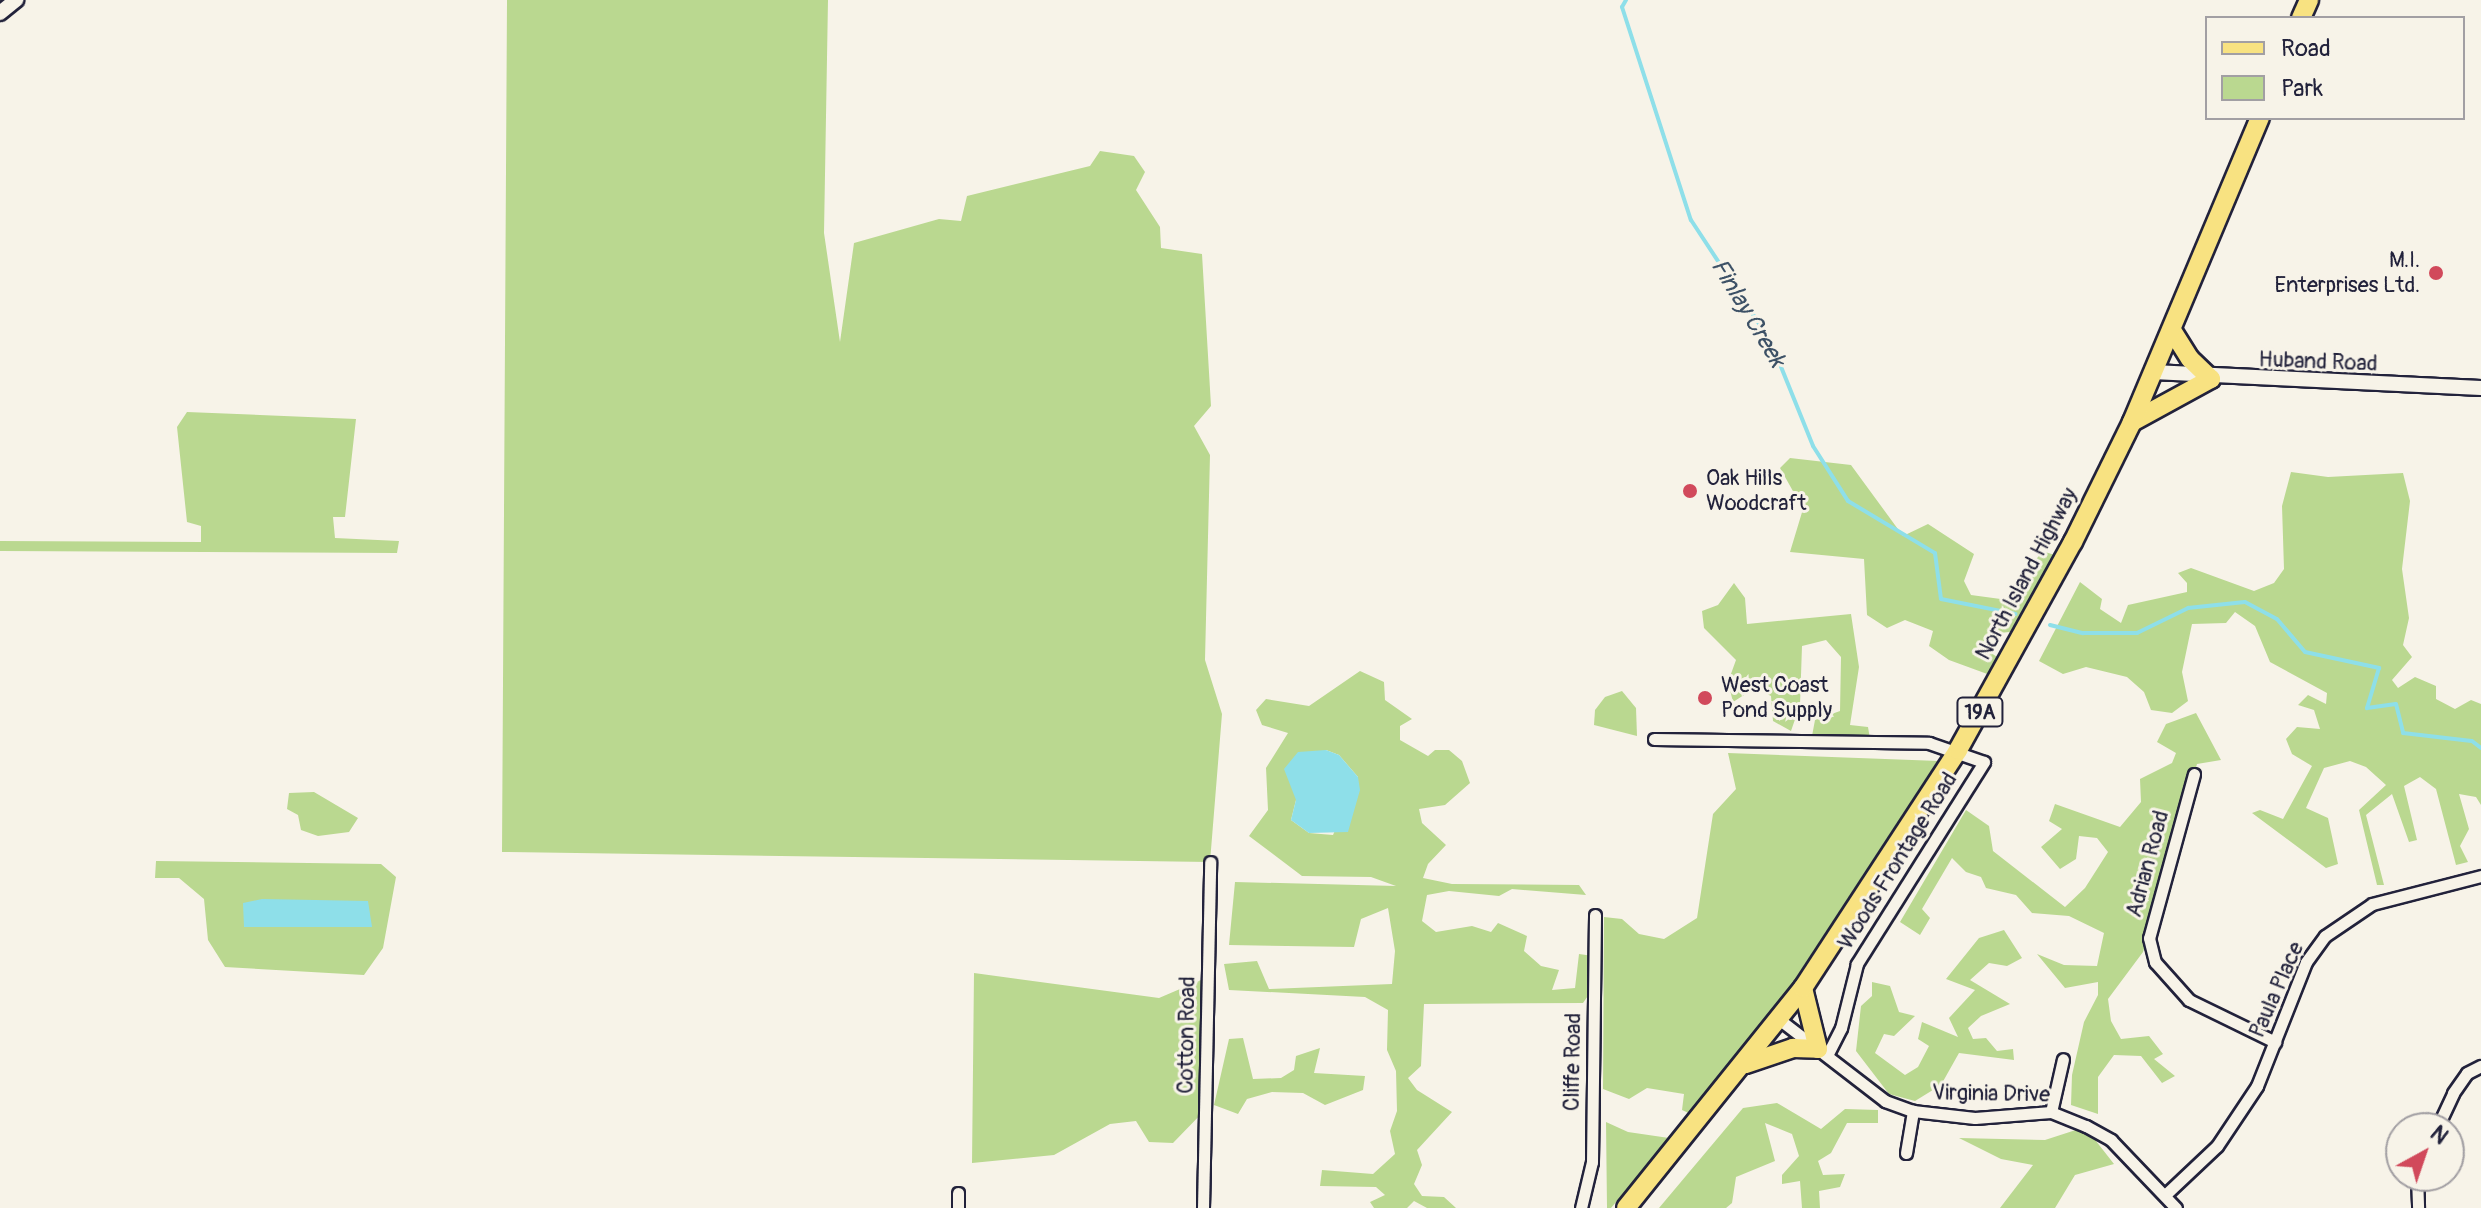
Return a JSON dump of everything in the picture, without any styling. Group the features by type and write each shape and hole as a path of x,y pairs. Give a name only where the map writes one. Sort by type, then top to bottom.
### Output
{"main road":[{"name":"North Island Highway","path":"1626,1208 1780,1020 1958,750 2073,542 2132,422 2259,120"},
{"path":"2132,422 2211,379 2190,359 2172,330"},
{"path":"1746,1064 1793,1048 1823,1052 1803,988"}],"street":[{"path":"0,13 16,0"},
{"name":"Huband Road","path":"2153,372 2211,379 2481,388"},
{"path":"1654,739 1929,743 1958,750"},
{"name":"Woods Frontage Road","path":"1823,1052 1841,1028 1857,964 1984,762 1958,750"},
{"name":"Adrian Road","path":"2194,774 2149,938 2155,962 2189,1000 2275,1042"},
{"name":"Cotton Road","path":"1203,1208 1210,862"},
{"name":"Paula Place","path":"2165,1195 2217,1146 2257,1086 2306,962 2345,919 2372,904 2481,876"},
{"name":"Cliffe Road","path":"1581,1208 1592,1162 1595,915"},
{"name":"Virginia Drive","path":"1780,1020 1885,1101 1913,1111 1975,1118 2051,1112 2111,1140 2176,1208"},
{"path":"2051,1112 2063,1059"},
{"path":"2445,1112 2460,1083 2481,1066"},
{"name":"Virginia Drive","path":"1906,1153 1913,1111"},
{"path":"958,1193 958,1208"}],"green space":[{"path":"507,0 828,0 824,233 840,342 854,243 939,219 961,221 967,196 1090,166 1100,151 1134,156 1145,172 1136,190 1160,227 1161,248 1202,254 1211,406 1194,426 1210,455 1205,660 1222,714 1210,862 502,852"},
{"path":"187,412 356,419 345,517 333,517 335,538 399,541 397,553 0,551 0,541 201,542 201,526 187,522 177,427"},
{"path":"1790,458 1851,465 1903,536 1928,524 1974,554 1964,581 1971,595 2008,600 2042,551 2058,556 2018,631 1991,634 1987,650 1997,657 1990,675 1949,660 1929,646 1933,631 1905,620 1887,628 1867,615 1864,559 1790,552 1803,509 1780,468"},
{"path":"2291,472 2328,477 2403,473 2410,501 2402,569 2409,618 2403,645 2412,657 2392,680 2398,688 2415,677 2436,686 2436,699 2455,709 2471,700 2481,704 2481,805 2476,797 2459,794 2469,829 2460,846 2468,862 2456,865 2436,789 2420,777 2404,786 2417,840 2409,842 2392,794 2366,815 2384,885 2377,885 2359,810 2386,785 2366,767 2350,761 2324,768 2306,808 2328,818 2338,864 2326,868 2252,813 2260,810 2283,819 2312,766 2292,754 2286,739 2297,727 2320,729 2314,710 2298,705 2308,695 2326,704 2327,693 2270,662 2255,626 2235,612 2226,623 2192,624 2182,672 2188,701 2172,713 2151,710 2144,692 2127,677 2086,667 2063,674 2039,661 2080,582 2102,599 2100,609 2121,623 2128,605 2187,592 2187,583 2178,573 2191,568 2254,591 2274,583 2284,569 2282,506"},
{"path":"1734,583 1745,598 1747,624 1851,614 1859,667 1850,725 1868,727 1870,739 1812,736 1815,720 1840,711 1841,657 1826,640 1802,646 1800,705 1791,731 1773,721 1771,696 1755,688 1733,702 1728,682 1736,660 1704,628 1702,611 1718,605"},
{"path":"1360,671 1384,682 1385,700 1412,719 1400,726 1400,740 1428,756 1435,750 1449,750 1462,761 1470,783 1445,805 1419,809 1422,823 1446,845 1428,864 1423,878 1452,884 1579,885 1586,895 1512,889 1499,896 1449,891 1427,895 1422,921 1436,932 1472,926 1491,932 1498,923 1527,936 1524,951 1541,966 1559,970 1552,990 1575,988 1579,954 1593,956 1592,990 1583,1003 1424,1004 1421,1066 1408,1078 1417,1090 1452,1112 1417,1150 1422,1165 1414,1184 1422,1196 1444,1197 1456,1208 1427,1208 1414,1201 1407,1208 1374,1208 1370,1202 1385,1195 1376,1187 1320,1186 1322,1170 1373,1174 1395,1154 1390,1131 1397,1111 1396,1071 1387,1050 1388,1010 1365,997 1229,990 1224,964 1257,961 1269,989 1392,984 1395,951 1388,908 1361,919 1354,947 1229,945 1235,882 1396,886 1371,877 1302,876 1249,836 1268,810 1266,768 1288,733 1262,725 1256,710 1266,699 1309,706","holes":["1326,750 1339,755 1358,777 1333,835 1309,833 1291,820 1296,800"]},
{"path":"1622,691 1636,708 1637,736 1594,725 1595,710 1605,697"},
{"path":"2196,713 2221,760 2197,764 2143,952 2108,999 2111,1021 2121,1039 2149,1036 2163,1054 2154,1059 2175,1076 2162,1083 2141,1056 2114,1055 2098,1077 2098,1114 2071,1105 2072,1075 2084,1022 2098,995 2098,982 2065,988 2037,954 2064,965 2097,966 2104,933 2069,916 2032,913 2016,895 1986,888 1981,877 1966,872 1952,858 1922,909 1930,918 1920,935 1900,922 1966,810 1989,826 1993,851 2065,907 2085,888 2108,852 2097,838 2079,836 2076,859 2060,869 2041,847 2062,829 2049,821 2055,804 2120,827 2141,802 2140,779 2172,763 2176,753 2157,742 2166,724"},
{"path":"1728,753 1939,761 1857,893 1765,1025 1693,1115 1682,1110 1684,1094 1647,1088 1629,1099 1603,1089 1604,917 1622,919 1639,934 1664,939 1697,918 1713,814 1736,789"},
{"path":"314,792 358,818 349,832 318,836 301,830 298,815 287,809 289,793"},
{"path":"156,861 381,864 396,877 383,948 364,975 225,967 208,940 204,899 179,878 155,878"},
{"path":"2004,930 2022,958 2007,966 1989,963 1970,980 2010,1004 1981,1016 1968,1028 1973,1039 1986,1038 1997,1051 2013,1049 2014,1060 1959,1053 1941,1085 1915,1101 1889,1094 1856,1051 1861,1006 1872,996 1872,982 1890,986 1899,1012 1915,1016 1894,1036 1884,1034 1875,1053 1905,1075 1918,1067 1929,1046 1918,1039 1922,1022 1958,1037 1949,1018 1975,990 1946,979 1979,938"},
{"path":"974,973 1159,998 1208,977 1206,1109 1173,1143 1149,1142 1136,1121 1110,1124 1054,1155 972,1163"},
{"path":"1243,1038 1253,1079 1281,1078 1294,1070 1296,1056 1320,1048 1314,1073 1365,1076 1363,1090 1325,1105 1303,1093 1272,1092 1247,1099 1238,1114 1214,1105 1229,1039"},
{"path":"1777,1103 1821,1129 1845,1109 1878,1110 1878,1123 1847,1123 1831,1153 1818,1161 1823,1175 1845,1174 1840,1187 1819,1191 1820,1208 1802,1208 1800,1181 1782,1184 1782,1175 1799,1156 1792,1134 1765,1123 1775,1161 1736,1177 1732,1203 1726,1208 1659,1208 1743,1108"},
{"path":"1606,1122 1628,1132 1669,1138 1611,1208 1607,1208"},
{"path":"2085,1127 2114,1164 2075,1175 2055,1208 2000,1208 2033,1165 2001,1159 1959,1138 2045,1140"}],"water":[{"path":"1326,750 1339,755 1358,777 1360,790 1348,832 1309,833 1291,820 1296,800 1284,769 1298,752"},
{"path":"262,899 368,901 372,927 244,927 243,903"}],"waterway":[{"name":"Finlay Creek","path":"1626,0 1622,7 1691,220 1771,342 1813,446 1848,501 1935,553 1941,599 2016,614"},
{"name":"Finlay Creek","path":"2050,625 2083,633 2137,633 2188,608 2245,602 2277,619 2305,652 2379,668 2367,708 2396,704 2403,733 2472,741 2481,748"}],"place":[{"name":"M.I. Enterprises Ltd.","path":"2436,273"},
{"name":"Oak Hills Woodcraft","path":"1690,491"},
{"name":"West Coast Pond Supply","path":"1705,698"}]}
